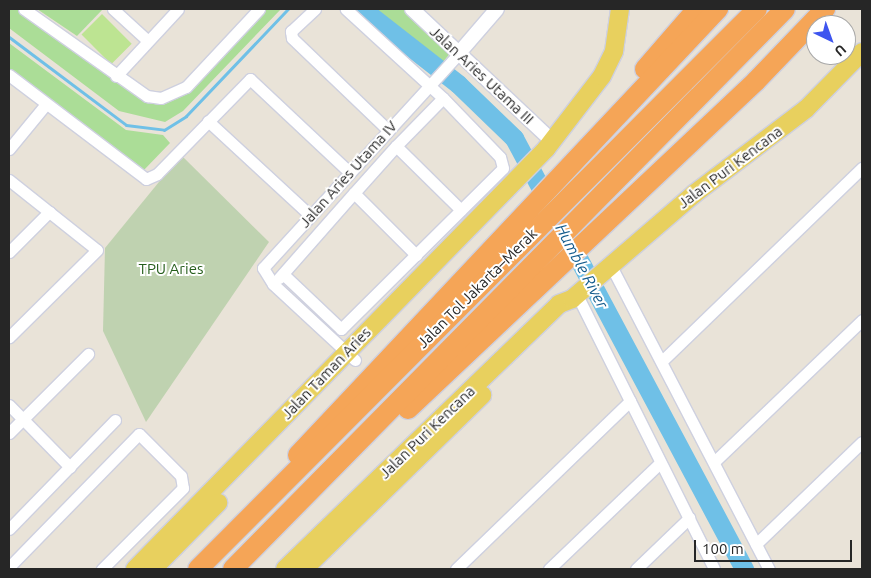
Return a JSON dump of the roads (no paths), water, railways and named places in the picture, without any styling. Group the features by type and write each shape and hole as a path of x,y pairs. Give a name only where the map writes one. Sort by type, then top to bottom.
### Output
{"highway":[{"path":"600,134 642,73 696,9"},
{"path":"198,569 293,474 296,457 315,431 515,238 564,171 718,9"},
{"name":"Jalan Tol Jakarta–Merak","path":"515,238 565,199 757,9"},
{"name":"Jalan Tol Jakarta–Merak","path":"233,569 785,9"},
{"path":"365,436 412,406 549,280 756,82 825,9"}],"main road":[{"name":"Jalan Taman Aries","path":"153,569 549,145 602,76 614,50 620,9"},
{"name":"Jalan Puri Kencana","path":"285,569 559,304 577,295 607,267 694,194 806,108 862,52"},
{"name":"Jalan Puri Kencana","path":"304,569 567,312 577,295"},
{"name":"Jalan Taman Aries","path":"135,569 351,356"}],"street":[{"path":"24,9 116,76 147,96 174,95 259,9"},
{"path":"113,9 148,41"},
{"path":"116,76 178,9"},
{"path":"315,9 291,31 292,38 387,129"},
{"path":"332,339 461,210 503,163 443,98 432,82 346,9"},
{"name":"Jalan Aries Utama III","path":"412,9 549,145"},
{"name":"Jalan Aries Utama IV","path":"272,284 263,272 266,264 497,9"},
{"path":"9,75 146,179 157,174 248,80 253,81 350,172"},
{"path":"351,356 272,284 396,146 443,98"},
{"path":"9,149 46,104"},
{"path":"208,121 311,216"},
{"path":"396,146 461,210"},
{"path":"663,360 862,168"},
{"path":"9,180 97,250 9,337"},
{"path":"354,194 416,255"},
{"path":"9,252 48,212"},
{"path":"607,267 663,360 769,569"},
{"path":"283,274 341,329"},
{"path":"577,295 714,569"},
{"path":"714,462 862,320"},
{"path":"9,433 88,354"},
{"path":"456,569 630,401"},
{"path":"9,405 70,467"},
{"path":"9,529 116,420"},
{"path":"14,567 139,434 181,476 183,488 102,569"},
{"path":"756,544 862,442"},
{"path":"549,569 660,462"},
{"path":"636,569 689,518"}],"waterway":[{"path":"9,37 126,125 164,130 186,116 288,9"},
{"name":"Humble River","path":"362,9 458,84 514,138 744,569"}],"park label":[{"name":"TPU Aries","path":"171,269"}]}
